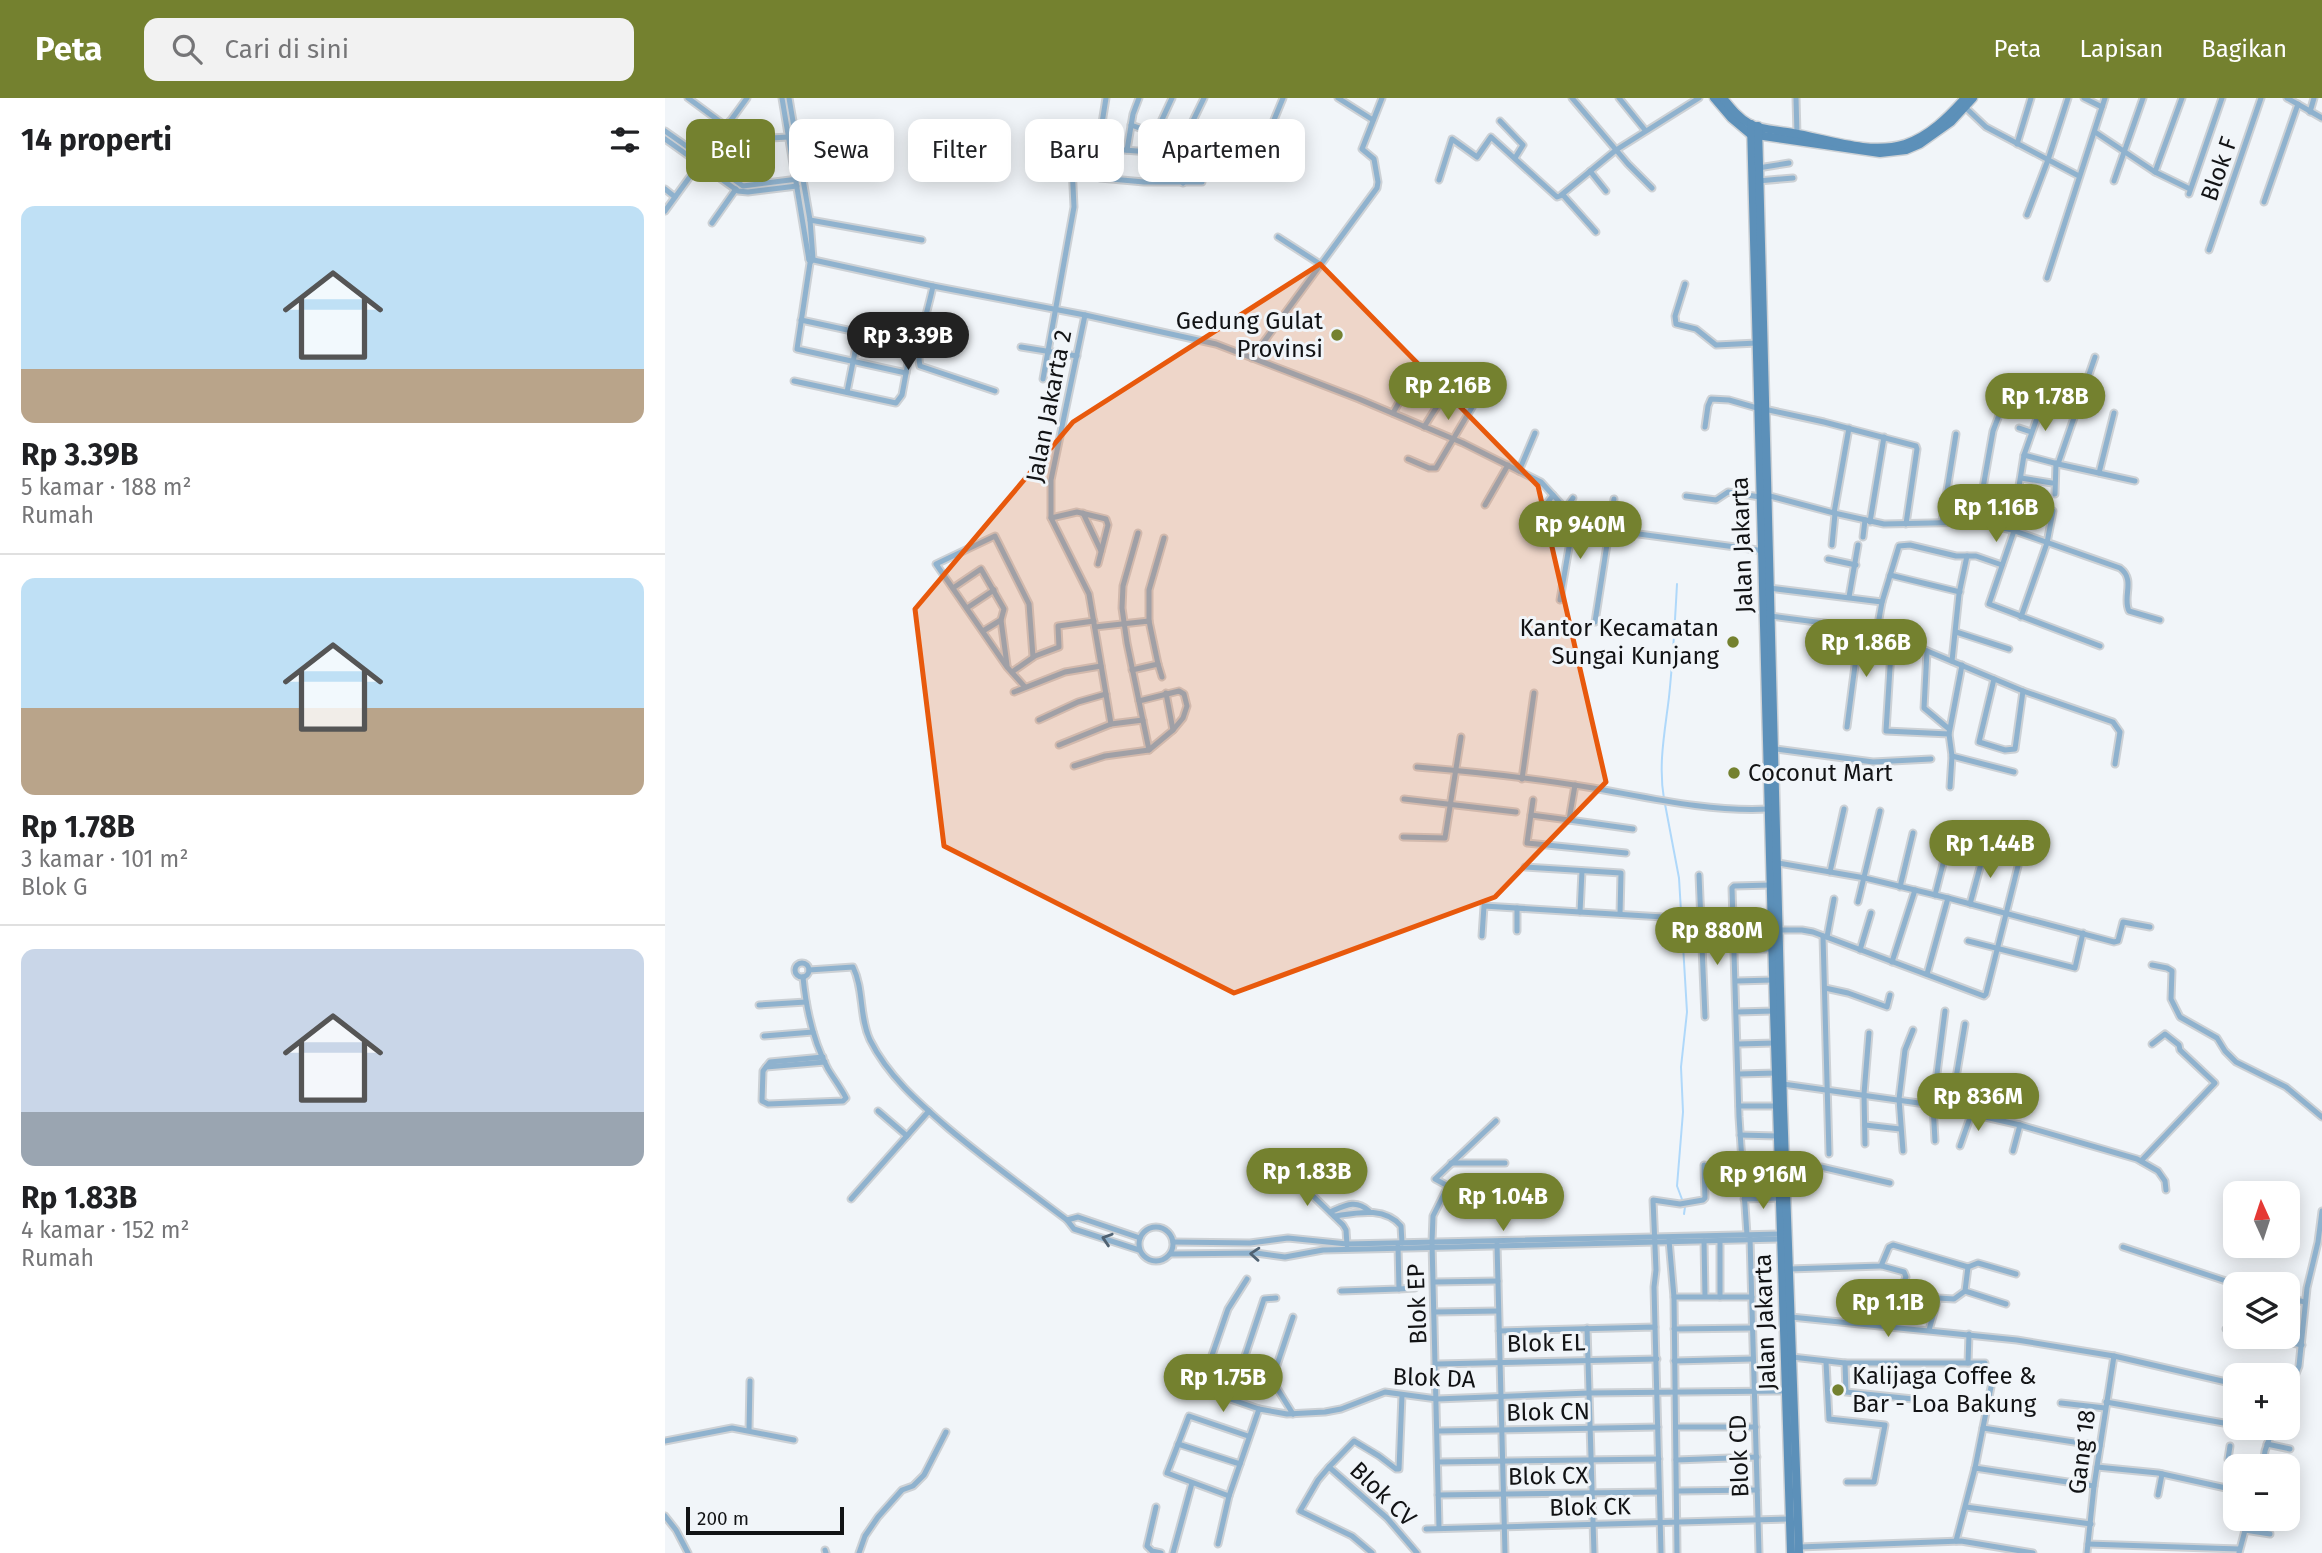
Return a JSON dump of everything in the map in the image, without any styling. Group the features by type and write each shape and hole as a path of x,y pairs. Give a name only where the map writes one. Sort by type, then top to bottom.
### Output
{"main road":[{"path":"1714,98 1731,118 1754,130 1861,152 1892,153 1906,150 1929,138 1951,122 1965,102"},
{"path":"1723,98 1754,130 1797,134 1861,146 1905,144 1940,124 1973,98"},
{"name":"Jalan Jakarta","path":"1754,130 1758,168 1755,195"},
{"name":"Jalan Jakarta","path":"1754,130 1768,641 1768,809 1772,917 1777,930 1773,949 1776,1106 1782,1166 1794,1519 1791,1553"},
{"name":"Jalan Jakarta","path":"1765,551 1776,749 1777,930 1783,1084 1780,1198 1789,1269 1792,1357 1790,1391"},
{"name":"Jalan Jakarta","path":"1794,1519 1800,1550"}],"street":[{"path":"688,98 722,119"},
{"path":"731,119 747,98"},
{"path":"782,98 795,183 811,260"},
{"path":"789,98 792,119"},
{"path":"1103,119 1106,98"},
{"path":"1127,150 1139,98"},
{"path":"1161,119 1172,98"},
{"path":"1194,119 1204,98"},
{"path":"1274,119 1283,98"},
{"path":"1338,98 1373,120"},
{"path":"1252,358 1378,185 1374,159 1361,149 1382,98"},
{"path":"1572,98 1652,188"},
{"path":"1619,98 1644,130"},
{"path":"1439,180 1452,139 1477,157 1491,137 1557,197 1644,130 1699,98"},
{"path":"1796,98 1797,134"},
{"path":"2017,144 2031,98"},
{"path":"2027,215 2068,98"},
{"path":"2084,98 2102,107"},
{"path":"2046,278 2105,98"},
{"path":"2114,181 2143,98"},
{"path":"2155,172 2182,98"},
{"path":"2095,132 2190,192 2222,98"},
{"name":"Blok F","path":"2209,250 2261,98"},
{"path":"2287,98 2322,118"},
{"path":"2311,112 2314,98"},
{"path":"1965,102 1986,127 2079,176"},
{"path":"2264,202 2298,104"},
{"path":"1500,121 1523,145 1515,158"},
{"path":"1131,125 1138,127"},
{"path":"665,131 686,148"},
{"path":"775,138 788,137"},
{"path":"665,139 686,152"},
{"path":"1124,150 1138,151"},
{"path":"1758,168 1789,163"},
{"path":"1590,171 1606,191"},
{"path":"1758,181 1793,178"},
{"path":"1124,181 1202,182"},
{"path":"665,211 686,182"},
{"path":"730,182 740,189 803,182 810,220 811,260 797,349 906,373"},
{"path":"1043,379 1074,207 1073,182"},
{"path":"665,189 675,197"},
{"path":"712,223 740,189"},
{"path":"1563,195 1596,232"},
{"path":"810,220 922,240"},
{"path":"1277,237 1320,264"},
{"path":"811,260 1085,315"},
{"path":"1685,284 1675,316 1676,324 1696,329 1716,345 1759,346"},
{"path":"933,286 921,343 920,366 995,391"},
{"name":"Jalan Jakarta 2","path":"1111,724 1089,594 1051,518 1050,484 1085,315 1210,342 1393,413 1541,482 1574,518"},
{"path":"794,381 896,403 901,399 910,344 801,320"},
{"path":"847,392 859,332"},
{"path":"1021,347 1077,356"},
{"path":"2055,494 2057,464 2095,357"},
{"path":"1393,413 1419,368"},
{"path":"1408,459 1434,469 1439,465 1487,382"},
{"path":"1424,426 1445,395 1448,386 1445,383"},
{"path":"1977,522 1993,431 2009,389"},
{"path":"1705,426 1711,399 1729,400 1916,446 1906,524"},
{"path":"2042,404 2024,455 2013,530 1989,604 2100,646"},
{"path":"2099,473 2114,413"},
{"path":"1832,545 1849,428"},
{"path":"2019,428 2031,432"},
{"path":"1519,471 1535,433"},
{"path":"1942,522 1956,434"},
{"path":"1863,537 1884,437"},
{"path":"2024,455 2135,481"},
{"path":"1485,505 1508,465"},
{"path":"2021,478 2052,483"},
{"path":"1686,496 1716,500 1728,492 1763,496 1867,521 1906,524 1977,522 2013,530 2120,568 2129,580 2129,611 2159,620"},
{"path":"1535,520 1553,495"},
{"path":"1566,508 1573,498"},
{"path":"1595,622 1614,499"},
{"path":"2021,617 2047,543 2053,511"},
{"path":"1051,518 1083,513 1107,519 1098,564"},
{"path":"1083,513 1101,551"},
{"path":"1560,600 1574,518 1587,527 1610,531 1765,551"},
{"path":"1138,533 1122,596 1123,624 1149,750"},
{"path":"1025,687 936,564 995,536 1029,604 1033,657"},
{"path":"1162,677 1149,621 1149,590 1164,538"},
{"path":"1849,597 1858,545"},
{"path":"1877,630 1897,549 1901,545 1976,556 2002,565"},
{"path":"1952,661 1959,592 1967,556"},
{"path":"1828,559 1856,565"},
{"path":"953,588 981,569 1004,609 1001,620 1010,669"},
{"path":"1891,575 1959,592"},
{"path":"1769,588 1882,603"},
{"path":"967,608 994,590"},
{"path":"1770,616 1877,630 2023,691 2113,723 2120,732 2115,764"},
{"path":"983,631 1001,620"},
{"path":"1010,669 1059,647 1058,626 1149,621"},
{"path":"1847,727 1860,627"},
{"path":"1956,632 2009,649"},
{"path":"1892,636 1886,730 1889,733 1949,732"},
{"path":"1927,651 1924,708 1949,732"},
{"path":"1132,670 1158,664"},
{"path":"1950,786 1952,756 1949,732 1962,665"},
{"path":"1014,692 1071,670 1101,666"},
{"path":"1994,679 1979,742 2005,750 2015,749 2023,691"},
{"path":"1074,766 1105,756 1149,750 1174,730 1183,718 1187,706 1183,692 1166,692 1139,701"},
{"path":"1166,692 1174,730"},
{"path":"1522,779 1534,693"},
{"path":"1039,720 1078,702 1106,694"},
{"path":"1059,745 1111,724 1143,720"},
{"path":"1403,837 1444,839 1461,737"},
{"path":"1776,749 1873,762 1931,759"},
{"path":"1952,756 2014,772"},
{"path":"1417,767 1575,785 1666,801 1744,810 1768,809"},
{"path":"1569,820 1575,785"},
{"path":"1403,799 1516,812"},
{"path":"1533,800 1527,844 1626,853"},
{"path":"1830,872 1844,809"},
{"path":"1858,902 1880,811"},
{"path":"1531,815 1633,828"},
{"path":"1901,887 1913,833"},
{"path":"1970,904 1985,849"},
{"path":"1935,895 1946,852 1982,860"},
{"path":"1778,863 1865,878 2116,942 2123,922 2150,927"},
{"path":"1777,930 1802,930 1825,937 1984,996 2018,866"},
{"path":"1525,867 1621,873 1620,914"},
{"path":"1580,912 1582,871"},
{"path":"1699,874 1705,1017"},
{"name":"Blok CD","path":"1759,1553 1752,1297 1739,1117 1733,887 1771,885"},
{"path":"1892,962 1915,890"},
{"path":"1927,974 1948,898"},
{"path":"1829,1154 1825,937 1834,899"},
{"path":"1482,936 1484,906 1683,918 1772,917"},
{"path":"1517,908 1517,931"},
{"path":"1860,950 1871,913"},
{"path":"1968,941 2075,968 2083,933"},
{"path":"1735,949 1773,949"},
{"path":"803,977 797,974 796,967 802,963 808,966 809,970"},
{"path":"2152,965 2172,971 2171,999 2180,1017 2217,1038 2236,1062 2286,1087 2322,1116"},
{"path":"809,970 853,967 869,1038 880,1058 910,1095 983,1157 1067,1220 1074,1229 1139,1250 1143,1256 1153,1261 1165,1259 1170,1254 1173,1242 1168,1232 1158,1227 1147,1229 1140,1238 1139,1250"},
{"path":"803,977 809,970"},
{"path":"803,977 813,1032 824,1059 846,1098 843,1101 765,1104 762,1101 763,1071 766,1067 824,1059"},
{"path":"1736,981 1773,980"},
{"path":"1825,988 1887,1006 1890,995"},
{"path":"758,1005 806,1002"},
{"path":"1737,1012 1774,1011"},
{"path":"1935,1141 1933,1105 1945,1011"},
{"path":"1951,1108 1965,1024"},
{"path":"1903,1151 1899,1099 1905,1050 1913,1030"},
{"path":"764,1036 813,1032"},
{"path":"1865,1144 1864,1094 1869,1033"},
{"path":"2141,1161 2215,1083 2165,1034 2153,1045"},
{"path":"1738,1044 1775,1043"},
{"path":"1739,1074 1776,1073"},
{"path":"1783,1084 1899,1099 1972,1112 2020,1125 2141,1161 2158,1171 2165,1181 2166,1190"},
{"path":"1739,1106 1776,1106"},
{"path":"879,1111 907,1136"},
{"path":"851,1199 929,1111"},
{"path":"1960,1146 1972,1112"},
{"path":"1451,1163 1496,1121"},
{"path":"1865,1125 1900,1129"},
{"path":"2013,1151 2020,1125"},
{"path":"1740,1135 1777,1136"},
{"path":"1451,1163 1505,1163"},
{"name":"Blok EP","path":"1439,1528 1433,1216 1448,1186 1435,1179 1451,1163"},
{"path":"1661,1553 1658,1427 1674,1361 1674,1297 1653,1200 1685,1203 1701,1201 1705,1198 1704,1165"},
{"path":"1282,1166 1346,1230 1348,1247"},
{"path":"1742,1168 1832,1168 1890,1183"},
{"path":"1744,1199 1780,1198"},
{"path":"1332,1214 1359,1203 1369,1211 1397,1222 1402,1231 1399,1289"},
{"path":"1332,1214 1369,1211"},
{"path":"2299,1363 2305,1302 2321,1228 2322,1211"},
{"path":"1067,1220 1078,1217 1140,1238"},
{"path":"1662,1239 1720,1241 1749,1237"},
{"path":"1170,1254 1255,1253 1285,1257 1348,1247 1785,1237"},
{"path":"1173,1242 1250,1243 1288,1238 1348,1247"},
{"path":"1662,1239 1655,1327 1657,1359 1676,1427 1677,1491 1674,1522 1677,1553"},
{"path":"1705,1241 1706,1296"},
{"path":"1720,1241 1720,1297"},
{"path":"1497,1243 1506,1553"},
{"path":"1882,1266 1889,1247 1893,1245 1968,1267 1978,1264 2015,1275"},
{"path":"2123,1247 2223,1280"},
{"path":"1789,1269 1882,1266 1905,1272 1902,1286"},
{"path":"1913,1289 1938,1298 1954,1299 1965,1291 1968,1267"},
{"path":"1247,1279 1227,1309 1210,1361 1272,1380 1293,1414"},
{"path":"1434,1282 1498,1281"},
{"path":"1341,1291 1415,1288"},
{"path":"1965,1291 2006,1304"},
{"path":"1674,1297 1752,1297"},
{"path":"1240,1371 1264,1299 1276,1298"},
{"path":"1929,1330 1938,1298"},
{"path":"2300,1301 2305,1302"},
{"path":"1434,1312 1498,1311"},
{"path":"1272,1380 1293,1317"},
{"path":"1791,1317 1987,1336 2114,1356 2223,1381"},
{"path":"1499,1331 1655,1327"},
{"path":"1587,1328 1594,1553"},
{"path":"1674,1329 1753,1328"},
{"path":"1969,1334 1969,1363"},
{"name":"Gang 18","path":"2087,1553 2094,1486 2114,1356"},
{"path":"1792,1357 1845,1363 1985,1363"},
{"name":"Blok EL","path":"1437,1364 1657,1359"},
{"path":"1674,1361 1753,1359"},
{"name":"Blok DA","path":"1210,1361 1199,1388 1259,1409 1293,1414 1334,1411 1385,1392 1437,1399 1589,1393 1790,1391"},
{"path":"1826,1362 1829,1419 1885,1425 1874,1482 1847,1482"},
{"path":"1845,1363 1846,1392 1913,1399"},
{"path":"749,1430 750,1381"},
{"path":"1956,1541 1975,1468 1991,1387"},
{"name":"Blok CV","path":"1402,1395 1399,1469 1352,1441 1329,1467 1372,1504 1417,1553"},
{"path":"2061,1403 2106,1405 2223,1423"},
{"path":"1218,1544 1229,1496 1259,1409"},
{"path":"1229,1496 1167,1473 1189,1416 1248,1436"},
{"name":"Blok CN","path":"1438,1431 1658,1427"},
{"path":"1676,1427 1756,1427"},
{"path":"665,1441 732,1428 794,1440"},
{"path":"1983,1428 2100,1446"},
{"path":"859,1553 865,1536 878,1517 903,1488 913,1486 923,1475 946,1432"},
{"path":"2266,1454 2269,1440"},
{"path":"1178,1444 1240,1464"},
{"path":"2267,1444 2290,1449"},
{"path":"2229,1454 2230,1446"},
{"path":"1676,1460 1757,1458"},
{"path":"1438,1462 1659,1459"},
{"path":"1329,1467 1300,1511 1352,1536 1372,1553"},
{"path":"2097,1467 2162,1474 2223,1487"},
{"path":"1975,1468 2094,1486"},
{"path":"2158,1495 2162,1474"},
{"path":"1173,1553 1192,1483"},
{"path":"1677,1491 1758,1490"},
{"name":"Blok CX","path":"1438,1495 1659,1492"},
{"path":"1156,1507 1147,1546 1151,1551 1161,1553"},
{"path":"1966,1507 2091,1524"},
{"path":"665,1516 688,1553"},
{"path":"1758,1520 1794,1519"},
{"name":"Blok CD","path":"1674,1522 1758,1520"},
{"name":"Blok CK","path":"1426,1529 1674,1522"},
{"path":"2088,1544 2239,1551 2245,1531"},
{"path":"2251,1531 2270,1534"},
{"path":"1800,1550 1956,1541 1996,1550 2031,1553"},
{"path":"1896,1543 1896,1553"}],"highlighted area":[{"path":"1320,264 1538,486 1606,782 1495,897 1234,993 944,846 915,609 1073,422"}],"waterway":[{"path":"1664,799 1662,760 1672,669 1677,584"},
{"path":"1665,804 1679,878 1687,1012 1681,1067 1683,1112 1677,1186 1683,1202"},
{"path":"1684,1214 1685,1207"}],"place":[{"name":"Gedung Gulat Provinsi","path":"1337,335"},
{"name":"Kantor Kecamatan Sungai Kunjang","path":"1733,642"},
{"name":"Coconut Mart","path":"1734,773"},
{"name":"Kalijaga Coffee & Bar - Loa Bakung","path":"1838,1390"}]}
